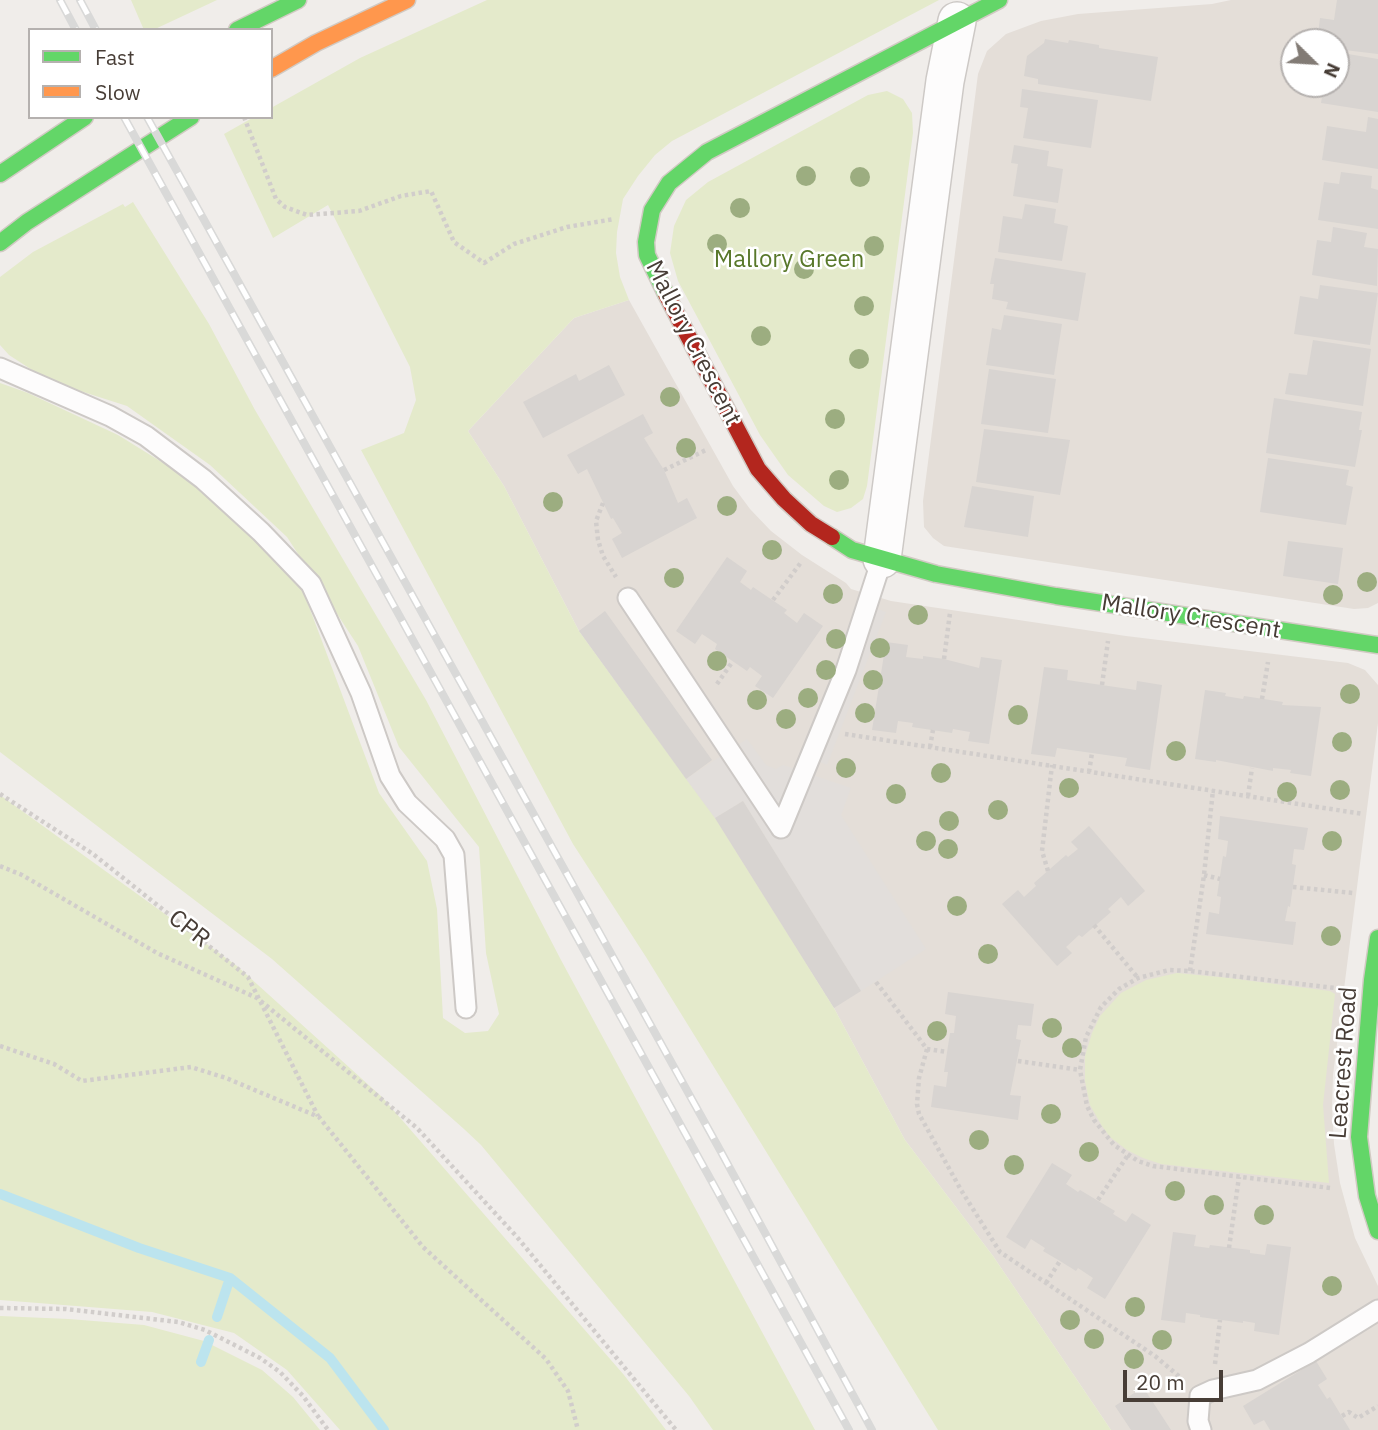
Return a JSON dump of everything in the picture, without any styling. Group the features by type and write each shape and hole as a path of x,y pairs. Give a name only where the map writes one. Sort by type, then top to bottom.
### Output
{"street":[{"path":"241,28 298,0"},
{"path":"273,68 316,43 407,0"},
{"name":"Mallory Crescent","path":"999,0 707,152 669,183 652,210 647,226 647,255 652,268 758,469 811,524 852,550 882,559 936,574 1043,594 1378,645"},
{"path":"882,559 945,81 957,21"},
{"path":"0,174 82,119"},
{"path":"0,243 27,222 188,119"},
{"name":"Leacrest Road","path":"1378,938 1371,985 1359,1137 1367,1196 1378,1231"}],"lane":[{"path":"0,368 110,416 146,436 213,488 261,532 311,584 360,693 390,776 407,803 444,839 454,855 466,1008"},
{"path":"628,598 780,828 846,670 882,559"},
{"path":"1201,1430 1198,1421 1200,1396 1213,1390 1257,1380 1308,1353 1378,1310"}],"path":[{"path":"245,119 276,200 285,206 307,215 359,211 401,195 430,191 454,242 484,263 514,244 567,227 624,218"},
{"path":"664,470 715,446"},
{"path":"603,503 596,521 598,540 603,556 628,598"},
{"path":"773,600 807,555"},
{"path":"944,659 951,606"},
{"path":"1102,685 1110,629"},
{"path":"1262,699 1269,654"},
{"path":"819,730 1363,814"},
{"path":"930,747 933,730"},
{"path":"1089,772 1091,753"},
{"path":"1048,871 1042,851 1052,765"},
{"path":"1248,796 1252,768"},
{"path":"1190,971 1213,790"},
{"name":"CPR","path":"0,794 93,854 248,977 318,1117 423,1247 547,1359 568,1391 578,1430"},
{"path":"0,866 22,875 157,953 257,998 417,1128 517,1237 676,1430"},
{"path":"1204,876 1220,879"},
{"path":"1293,887 1353,893"},
{"path":"1094,925 1138,978"},
{"path":"1336,1189 1153,1166 1128,1155 1102,1133 1094,1120 1087,1106 1080,1070 1086,1037 1101,1007 1119,989 1138,978 1169,970 1190,971 1340,988"},
{"path":"876,982 927,1049 947,1052"},
{"path":"0,1046 54,1064 82,1081 191,1067 226,1078 318,1117"},
{"path":"927,1049 919,1078 919,1114 961,1190 1000,1252 1164,1363"},
{"path":"1018,1061 1080,1070"},
{"path":"1098,1200 1128,1155"},
{"path":"1230,1248 1239,1177"},
{"path":"1046,1283 1060,1261"},
{"path":"0,1308 66,1309 178,1322 205,1330 260,1357 280,1372 303,1396 328,1430"},
{"path":"1213,1390 1220,1320"},
{"path":"1342,1416 1349,1412 1359,1418 1378,1406"}],"shaded area":[{"path":"1231,0 1378,0 1378,603 1368,608 1354,609 944,546 924,527 923,501 978,74 987,51 1006,34 1041,21 1078,14 1212,4"},
{"path":"629,300 733,486 750,509 771,531 851,589 891,601 1126,636 1348,663 1365,670 1378,685 1378,723 1333,1075 1332,1108 1340,1183 1355,1238 1378,1286 1378,1430 1111,1430 993,1256 905,1140 834,1008 686,779 579,631 504,486 468,431 574,318"},
{"path":"875,608 886,612 827,765 815,760"},
{"path":"747,739 766,765 776,769 783,765 851,788 841,815 926,949 861,991 743,801 715,818 686,779"}],"green space":[{"path":"131,0 217,0 157,28 143,28"},
{"path":"487,0 939,0 672,141 655,155 623,199 617,232 616,253 620,277 629,300 574,318 468,431 504,486 579,631 715,818 834,1008 905,1140 993,1256 1111,1430 938,1430 646,957 573,844 361,450 404,433 416,400 410,367 328,205 273,238 224,134 250,119 273,119 273,107 360,58"},
{"name":"Mallory Green","path":"887,91 903,99 912,113 913,133 867,486 863,499 851,508 837,512 824,506 788,475 760,435 678,281 670,253 674,226 686,200 708,182 868,95"},
{"path":"133,202 209,324 255,410 426,700 561,960 815,1430 713,1430 689,1396 481,1145 272,959 0,752 0,383 28,393 118,435 181,474 256,538 302,588 379,793 427,861 437,909 443,1018 465,1033 488,1031 499,1014 486,953 479,847 399,747 358,646 287,537 210,465 127,406 49,381 9,355 0,345 0,277 33,252 123,204 125,207"},
{"path":"0,795 237,966 382,1097 624,1375 666,1430 340,1430 287,1370 234,1333 152,1312 0,1300"},
{"path":"1177,973 1330,991 1335,994 1323,1105 1329,1183 1161,1164 1127,1150 1110,1137 1102,1126 1090,1105 1085,1081 1085,1056 1100,1016 1121,993 1146,980"},
{"path":"0,1316 144,1325 204,1341 262,1370 293,1397 320,1430 0,1430"}],"building":[{"path":"1337,0 1378,0 1378,54 1350,51 1350,28 1319,28 1320,18 1334,20"},
{"path":"1045,39 1068,43 1069,40 1099,45 1099,48 1158,57 1151,101 1038,84 1038,79 1024,76 1027,56 1044,43"},
{"path":"1350,54 1378,59 1378,112 1321,103 1322,98 1350,98"},
{"path":"1022,89 1098,100 1091,148 1023,138 1028,108 1020,107"},
{"path":"1368,117 1378,119 1378,169 1322,160 1327,126 1366,132"},
{"path":"1014,145 1049,151 1047,166 1063,169 1058,203 1013,196 1018,164 1011,163"},
{"path":"1341,172 1372,176 1371,188 1378,190 1378,229 1318,220 1324,182 1339,184"},
{"path":"1025,204 1056,209 1054,223 1068,226 1062,261 998,252 1003,216 1022,219"},
{"path":"1333,227 1367,233 1364,247 1378,249 1377,286 1312,275 1317,240 1331,242"},
{"path":"995,258 1086,273 1078,321 1006,309 1008,302 992,299 994,284 990,284"},
{"path":"1320,285 1378,293 1370,345 1294,334 1300,296 1318,299"},
{"path":"1004,315 1062,324 1054,375 986,365 992,328 1001,330"},
{"path":"1313,340 1371,349 1363,406 1285,394 1289,373 1307,375"},
{"path":"609,365 625,395 543,438 523,402 576,374 579,381"},
{"path":"989,369 1056,379 1048,433 981,424"},
{"path":"1274,398 1362,412 1359,430 1362,430 1355,467 1266,453"},
{"path":"643,414 653,433 644,438 664,470 678,503 687,498 697,518 622,558 612,539 622,533 613,518 611,519 587,469 578,474 567,455"},
{"path":"984,429 1070,440 1060,495 976,482"},
{"path":"1268,458 1349,470 1346,485 1353,487 1346,525 1260,512"},
{"path":"972,486 1034,496 1028,537 964,527"},
{"path":"1288,541 1343,548 1338,584 1283,576"},
{"path":"727,557 747,571 740,582 751,590 753,587 787,610 784,613 797,623 804,613 823,626 773,698 755,686 762,676 750,667 747,671 715,649 717,644 702,634 695,644 676,631"},
{"path":"605,611 712,760 686,779 579,631"},
{"path":"886,642 908,645 906,657 944,659 979,668 981,657 1002,660 989,744 968,741 970,732 953,729 952,733 912,727 913,723 898,721 896,733 872,730"},
{"path":"1044,667 1068,670 1067,680 1136,690 1137,681 1162,685 1150,770 1125,766 1127,758 1057,748 1055,757 1031,754"},
{"path":"1205,690 1243,699 1244,696 1283,702 1282,705 1321,707 1311,776 1290,773 1291,770 1273,768 1273,771 1216,760 1195,759"},
{"path":"743,801 861,991 834,1008 715,818"},
{"path":"1220,816 1308,828 1304,850 1294,849 1292,864 1296,865 1290,907 1288,906 1285,921 1296,922 1293,945 1206,934 1209,912 1219,914 1221,897 1217,896 1228,841 1218,839"},
{"path":"1089,826 1145,891 1128,906 1121,897 1108,909 1111,912 1066,947 1072,953 1057,966 1002,904 1018,890 1024,897 1036,886 1034,883 1066,855 1068,857 1078,849 1071,842"},
{"path":"948,992 1034,1004 1031,1026 1018,1025 1016,1039 1021,1040 1010,1095 1021,1096 1018,1120 931,1107 934,1085 946,1087 948,1072 944,1072 950,1033 954,1033 956,1016 945,1014"},
{"path":"1052,1163 1072,1175 1066,1184 1115,1211 1113,1214 1126,1222 1132,1213 1151,1225 1105,1299 1087,1288 1093,1278 1078,1268 1076,1271 1043,1251 1045,1248 1031,1239 1025,1249 1006,1237"},
{"path":"1173,1232 1196,1235 1194,1246 1209,1248 1210,1245 1250,1250 1250,1253 1265,1255 1267,1244 1291,1247 1279,1335 1254,1331 1255,1323 1186,1313 1185,1323 1161,1320"},
{"path":"1316,1361 1327,1379 1318,1385 1327,1399 1330,1397 1350,1430 1270,1430 1264,1420 1254,1425 1243,1406"},
{"path":"1143,1387 1171,1430 1131,1430 1115,1406"}],"waterway":[{"path":"0,1194 139,1248 230,1278 330,1358 384,1430"},
{"path":"217,1317 230,1278"},
{"path":"201,1362 209,1340"}],"railway":[{"path":"60,0 75,28"},
{"path":"80,0 95,28"},
{"path":"125,119 849,1430"},
{"path":"148,119 720,1150 872,1430"}],"traffic: fast":[{"path":"241,28 298,0"},
{"path":"666,294 647,255 646,242 652,210 669,183 707,152 999,0"},
{"path":"0,174 82,119"},
{"path":"0,243 27,222 188,119"},
{"path":"832,537 852,550 936,574 1056,596 1378,645"},
{"path":"1378,938 1359,1137 1367,1196 1378,1231"}],"traffic: slow":[{"path":"273,68 316,43 407,0"}],"traffic: jam":[{"path":"666,294 758,469 811,524 832,537"}]}
